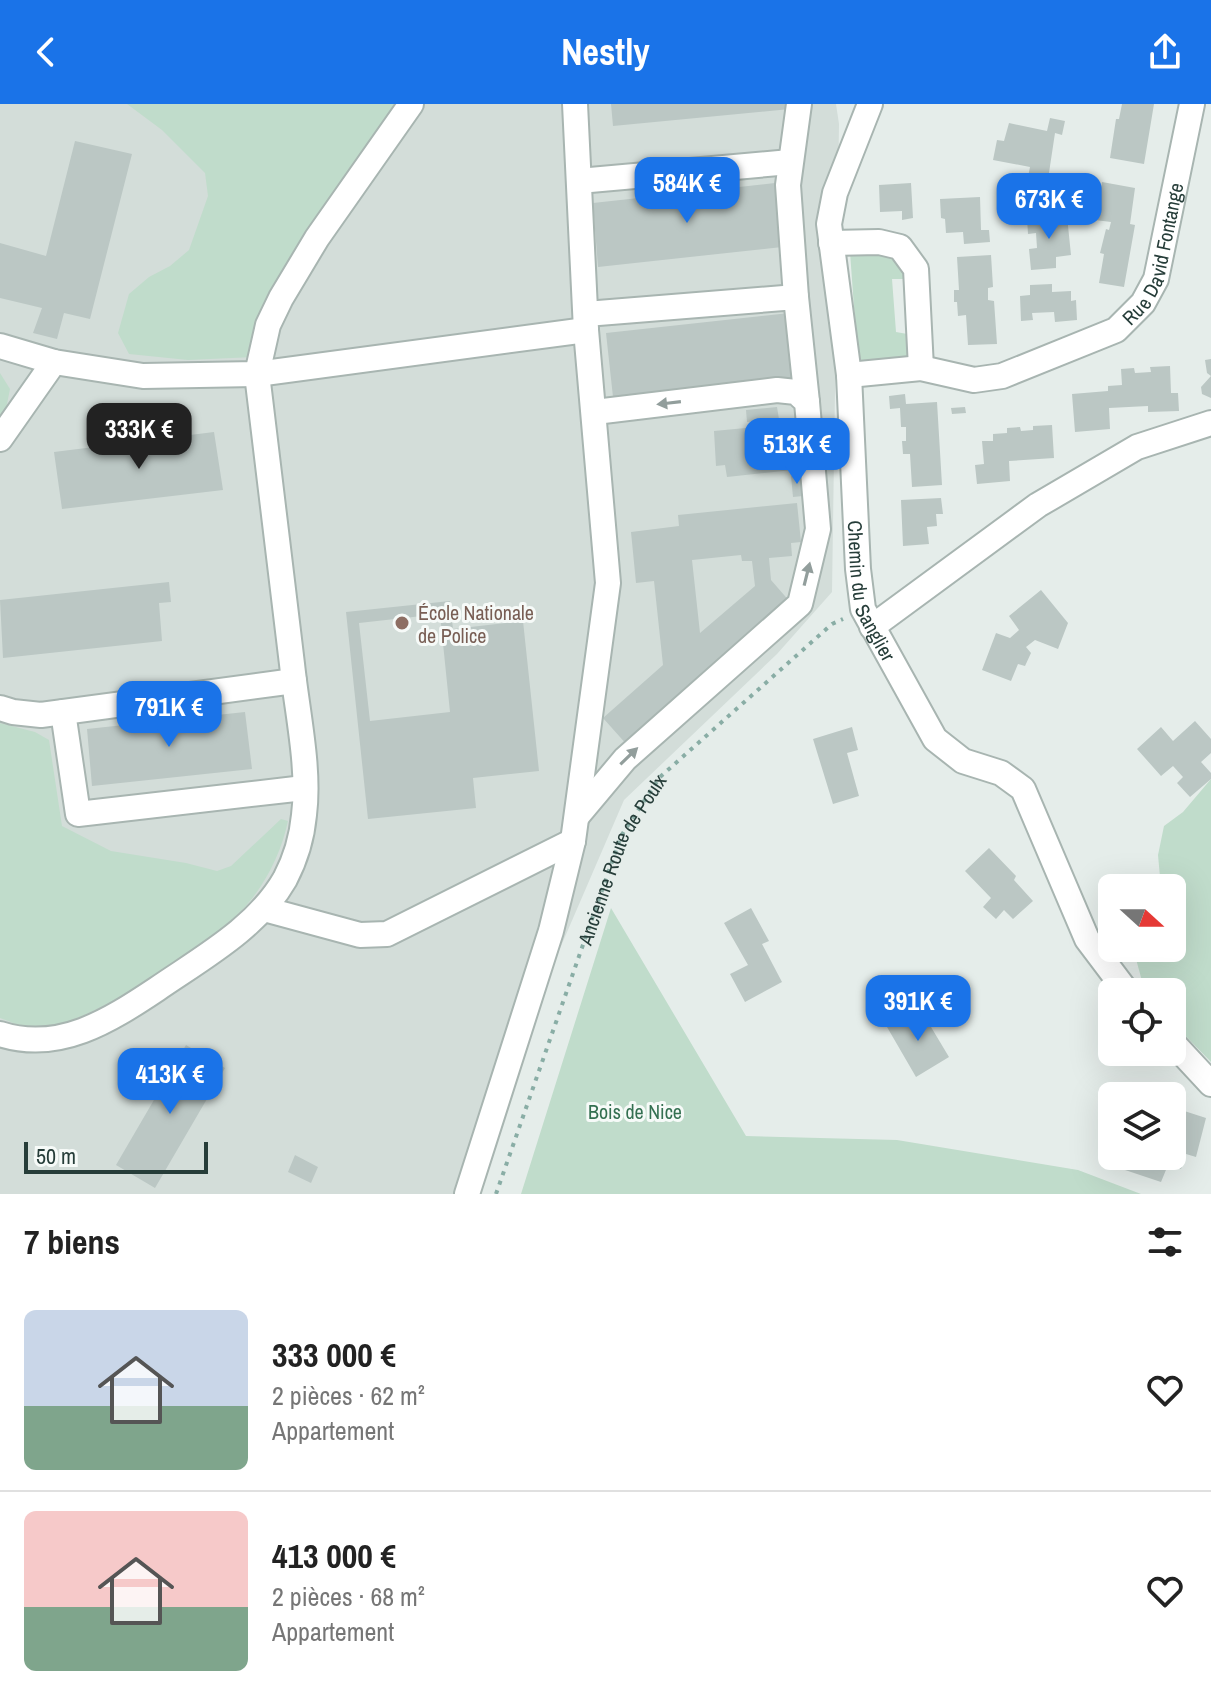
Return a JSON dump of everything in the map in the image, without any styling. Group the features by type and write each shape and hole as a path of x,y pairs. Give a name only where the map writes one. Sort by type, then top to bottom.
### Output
{"street":[{"path":"0,1034 42,1041 66,1037 98,1025 220,946 264,909 286,877 299,843 305,813 302,747 257,374 268,325 281,298 317,238 411,104"},
{"path":"467,1194 551,931 573,841 608,583 586,322 575,104"},
{"path":"578,815 625,759 800,604 818,529 788,185 799,104"},
{"name":"Chemin du Sanglier","path":"870,104 835,193 829,224 849,375 858,569 868,618 935,739 963,761 1001,773 1023,789 1087,939 1116,978"},
{"name":"Rue David Fontange","path":"849,375 921,368 974,380 1002,376 1116,330 1143,303 1156,279 1197,109"},
{"path":"579,181 790,162"},
{"path":"831,243 879,242 900,247 916,269 921,368"},
{"path":"0,346 54,362 143,376 257,374 586,322 796,297"},
{"path":"0,439 54,362"},
{"path":"595,412 777,390 796,392 807,402"},
{"path":"868,618 1038,505 1137,447 1211,423"},
{"path":"0,708 41,715 294,681"},
{"path":"63,712 78,814 304,788"},
{"path":"264,909 360,935 387,934 573,841"},
{"path":"1186,1057 1211,1084"}],"path":[{"name":"Ancienne Route de Poulx","path":"496,1194 621,836 660,777 832,624 868,618"}],"shaded area":[{"name":"École Nationale de Police","path":"0,104 836,104 839,124 832,592 777,654 624,800 555,960 477,1194 0,1194"}],"green space":[{"path":"127,104 403,104 254,357 188,360 129,354 118,333 129,294 189,250 208,196 205,173 162,130"},
{"path":"876,249 892,256 908,279 892,279 896,332 913,335 913,360 858,363 850,252"},
{"path":"0,373 10,389 0,420"},
{"path":"0,723 35,732 49,740 62,826 111,851 217,871 231,866 281,819 288,821 281,846 264,881 249,903 223,927 171,966 108,1004 50,1027 29,1028 0,1018"},
{"path":"1211,779 1211,1062 1186,1036 1186,978 1141,978 1137,962 1186,962 1186,874 1160,874 1158,855 1164,826 1183,812"},
{"name":"Bois de Nice","path":"611,908 746,1136 897,1140 1078,1170 1141,1194 521,1194"}],"building":[{"path":"611,104 789,104 790,109 613,126"},
{"path":"1122,104 1154,104 1144,164 1110,158 1116,119 1119,119"},
{"path":"1050,118 1065,121 1062,135 1055,133 1047,186 1027,182 1030,167 993,160 997,140 1004,141 1009,123 1047,131"},
{"path":"75,141 132,154 90,319 64,313 57,339 33,333 42,308 0,298 0,243 46,256"},
{"path":"1102,182 1135,188 1130,224 1135,225 1124,287 1099,283 1104,254 1100,253 1111,222 1095,220"},
{"path":"775,183 782,247 598,267 593,203"},
{"path":"911,183 913,218 902,220 902,211 880,212 879,185"},
{"path":"980,197 981,230 989,230 990,242 964,244 963,232 946,233 940,199"},
{"path":"1067,216 1071,255 1056,257 1056,268 1031,270 1029,249 1037,248 1036,233 1028,234 1027,218"},
{"path":"991,255 993,287 988,288 988,300 994,301 997,344 968,345 966,315 958,316 957,302 954,302 954,290 959,290 957,257"},
{"path":"1052,284 1052,292 1071,291 1071,301 1076,300 1077,320 1055,322 1054,312 1032,313 1033,320 1021,321 1020,296 1030,295 1030,285"},
{"path":"789,313 796,378 613,397 606,333"},
{"path":"1211,359 1211,376 1207,373 1205,360"},
{"path":"1170,366 1171,393 1178,393 1179,411 1148,412 1148,406 1109,408 1110,429 1075,432 1072,394 1108,391 1108,386 1122,385 1121,369 1134,368 1135,373 1151,372 1150,367"},
{"path":"1211,376 1211,398 1202,394 1201,387"},
{"path":"905,394 906,404 937,402 942,485 912,487 910,454 903,454 902,441 906,441 906,427 901,427 900,408 890,409 889,396"},
{"path":"777,407 779,419 747,422 746,410"},
{"path":"965,407 966,413 952,414 951,408"},
{"path":"789,424 793,470 727,477 725,465 716,466 714,431"},
{"path":"1052,425 1054,458 1009,461 1010,481 977,484 975,465 984,464 982,441 993,441 993,434 1007,433 1007,428 1020,427 1021,431 1033,430 1033,426"},
{"path":"214,432 223,490 62,509 54,452"},
{"path":"801,474 803,496 793,497 791,476"},
{"path":"941,498 943,514 936,514 937,526 927,527 929,544 903,546 901,500"},
{"path":"797,503 801,542 791,543 792,556 769,558 771,580 791,603 628,746 603,718 663,665 654,581 636,583 631,532 679,526 678,515","holes":["741,555 742,561 752,561 755,586 700,633 692,560"]},
{"path":"169,582 171,602 159,603 162,641 3,658 0,600"},
{"path":"1041,590 1068,623 1058,649 1035,640 1026,647 1031,653 1025,666 1018,664 1011,681 982,670 996,633 1010,638 1019,630 1009,616"},
{"path":"450,601 453,629 523,621 539,771 473,778 476,808 368,819 346,612","holes":["440,614 450,712 370,721 359,623"]},
{"path":"245,712 252,769 92,786 87,729"},
{"path":"1195,721 1211,739 1211,753 1201,762 1211,773 1211,779 1190,797 1177,783 1183,777 1173,766 1161,776 1137,749 1161,727 1173,741"},
{"path":"852,727 858,750 847,753 859,796 833,804 813,739"},
{"path":"989,848 1016,876 1014,880 1033,901 1013,919 1004,910 996,919 983,907 991,898 965,871"},
{"path":"751,908 769,941 762,944 782,982 745,1002 730,974 748,965 724,923"},
{"path":"922,1012 949,1057 916,1077 887,1027 906,1013 909,1019"},
{"path":"186,1045 225,1068 155,1188 116,1165"},
{"path":"1186,1112 1206,1118 1196,1157 1186,1154"},
{"path":"295,1155 318,1167 311,1183 288,1172"},
{"path":"1125,1170 1166,1170 1161,1182"}],"place":[{"name":"École Nationale de Police","path":"402,623"}]}
